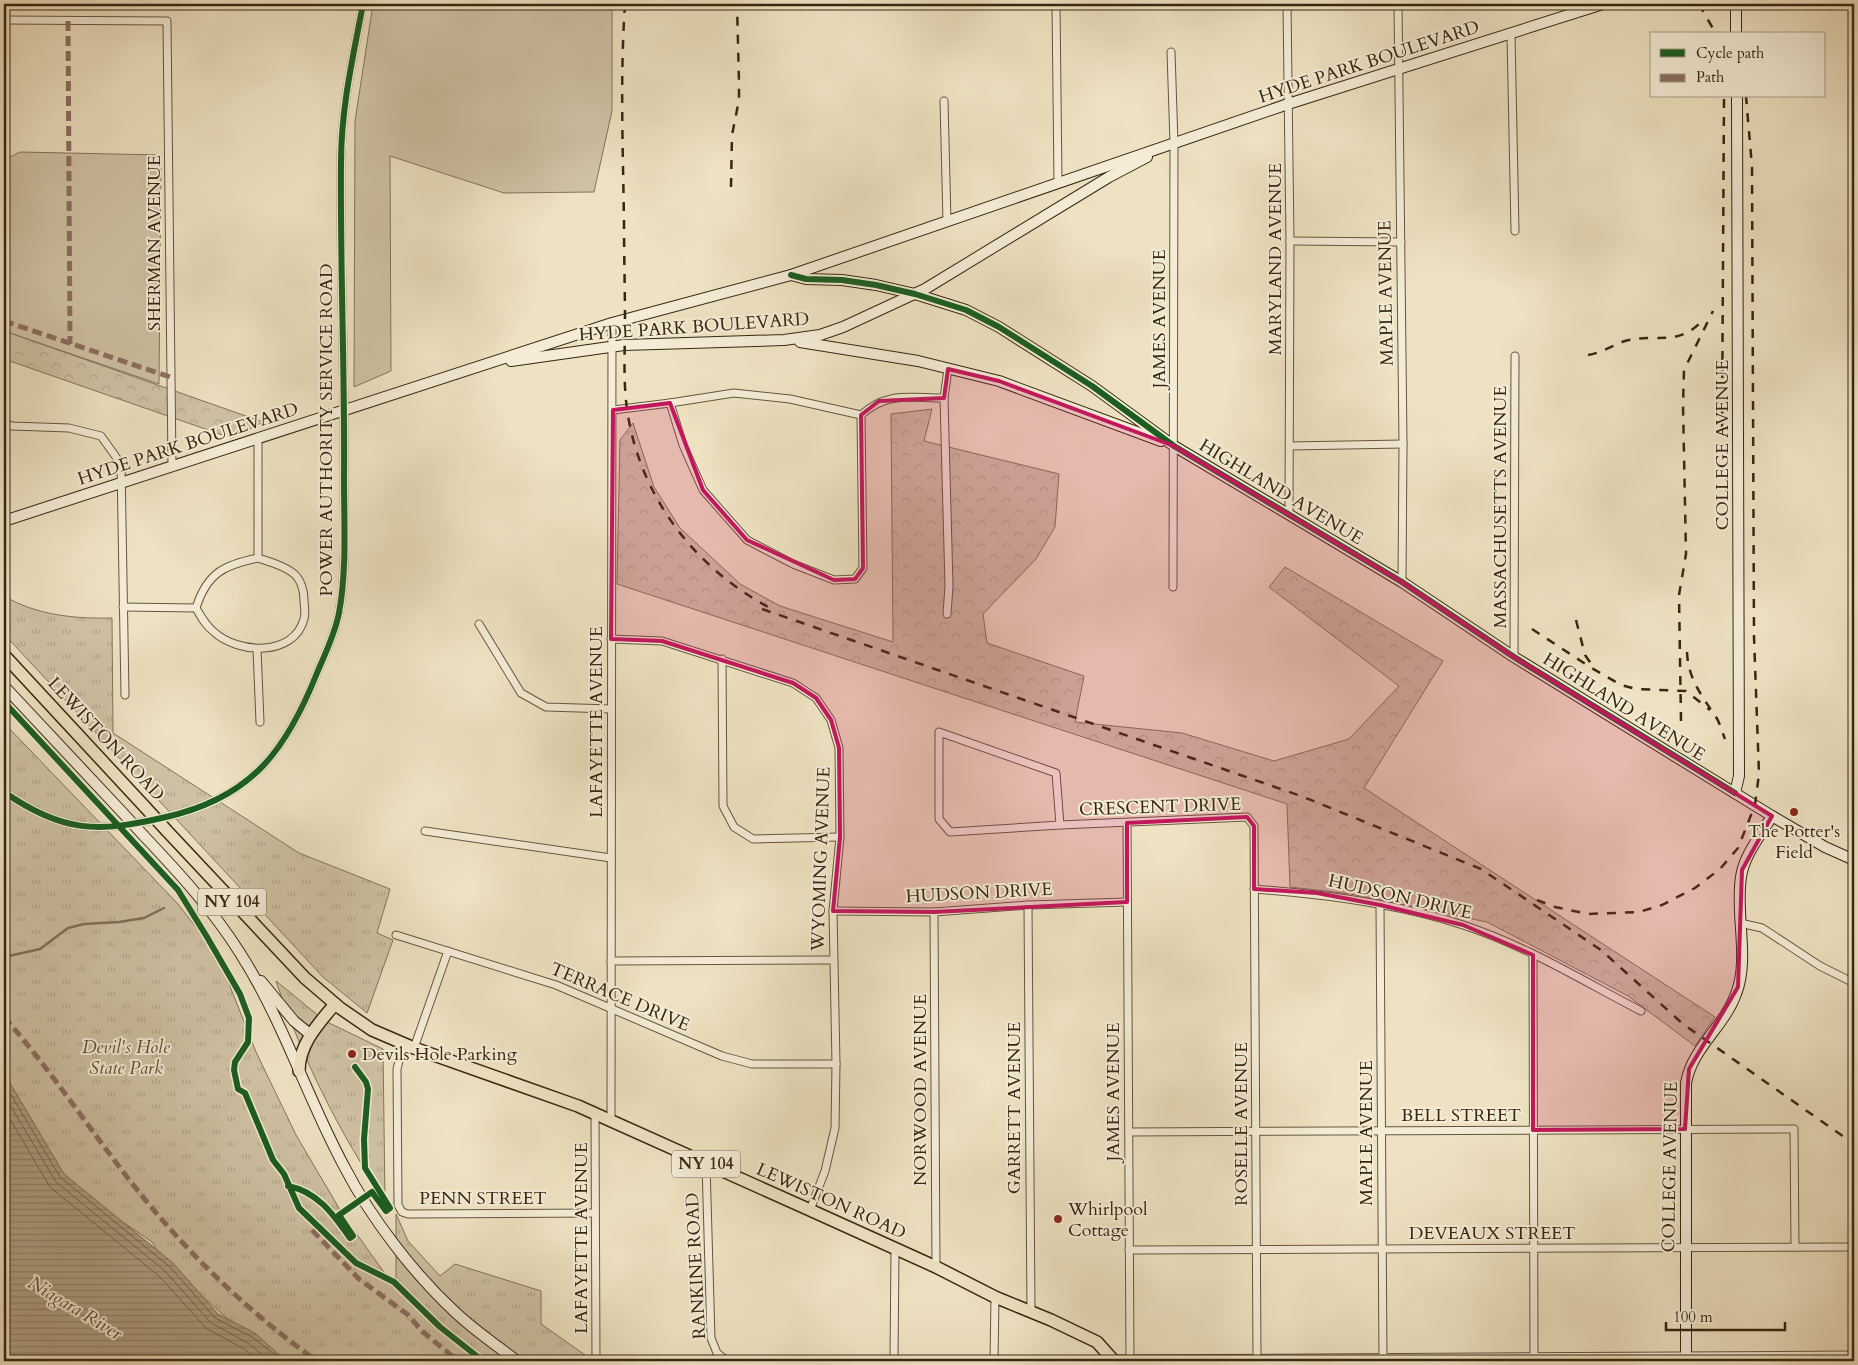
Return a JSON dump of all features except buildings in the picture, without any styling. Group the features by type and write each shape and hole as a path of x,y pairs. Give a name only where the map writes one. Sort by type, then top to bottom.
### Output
{"main road":[{"name":"HYDE PARK BOULEVARD","path":"4,521 258,439 345,408 612,323 791,275 1288,104 1511,35 1603,4"},
{"path":"1736,4 1736,32"},
{"name":"COLLEGE AVENUE","path":"1735,792 1739,776 1736,98"},
{"name":"HYDE PARK BOULEVARD","path":"467,369 545,355 612,347 681,342 784,340 820,335 843,327 915,294 1109,177 1174,143"},
{"name":"HIGHLAND AVENUE","path":"791,275 806,280 842,280 876,284 966,310 999,326 1092,386 1174,446 1402,582 1514,657 1772,816 1824,847 1854,860"},
{"name":"HIGHLAND AVENUE","path":"784,340 869,352 1007,384 1174,446"},
{"name":"LEWISTON ROAD","path":"4,655 281,954 335,1004 372,1030 408,1046 542,1092 595,1114 936,1267 995,1297 1031,1311 1097,1342 1113,1360"},
{"path":"4,686 202,899 248,965 290,1017 311,1035"},
{"name":"COLLEGE AVENUE","path":"1686,1358 1686,1083 1689,1069 1699,1050 1731,1005 1738,987 1742,870 1772,816"},
{"path":"248,965 344,1166 366,1205 390,1238 454,1311 517,1361"},
{"path":"299,1071 300,1058 311,1035 335,1004"}],"street":[{"name":"POWER AUTHORITY SERVICE ROAD","path":"4,792 37,813 62,823 81,827 118,828 178,814 208,804 240,786 271,758 287,738 300,714 331,639 339,613 343,568 345,408 342,136 345,94 363,4"},
{"path":"1056,4 1058,183"},
{"name":"MARYLAND AVENUE","path":"1286,4 1290,241 1289,514"},
{"name":"MAPLE AVENUE","path":"1398,4 1403,444 1402,582"},
{"name":"SHERMAN AVENUE","path":"4,20 167,21 172,466"},
{"path":"1511,35 1515,231"},
{"name":"JAMES AVENUE","path":"1171,52 1174,143 1174,587"},
{"path":"944,102 947,222"},
{"path":"1290,241 1401,242"},
{"name":"LAFAYETTE AVENUE","path":"611,1122 612,323"},
{"name":"MASSACHUSETTS AVENUE","path":"1514,657 1515,356"},
{"path":"947,614 949,586 944,398 948,369"},
{"path":"613,410 734,393 790,399 861,415"},
{"path":"861,415 879,401 896,398 944,398"},
{"path":"670,403 683,445 703,490 747,540 793,564 834,580 855,578 863,568 861,415"},
{"path":"4,423 12,426 69,428 102,436 121,464 125,695"},
{"path":"258,439 258,558"},
{"path":"1290,446 1403,444"},
{"path":"258,558 278,564 295,574 304,590 304,619 297,634 276,646 257,649 236,645 215,634 196,608 207,583 217,572 233,563 258,558"},
{"path":"123,607 196,608"},
{"path":"479,624 522,693 546,707 611,709"},
{"name":"WYOMING AVENUE","path":"611,639 662,641 793,683 816,698 831,720 839,748 840,837 833,911 836,1064 835,1128 825,1171 810,1210"},
{"path":"257,649 260,722"},
{"path":"722,659 723,806 734,827 753,839 840,837"},
{"name":"CRESCENT DRIVE","path":"1060,825 1056,774 939,732 939,819 950,832 1247,817 1254,826 1254,889"},
{"name":"JAMES AVENUE","path":"1127,823 1130,1360"},
{"path":"424,832 611,858"},
{"name":"HUDSON DRIVE","path":"1254,889 1317,893 1380,905 1463,925 1533,955 1641,1011"},
{"name":"ROSELLE AVENUE","path":"1254,889 1257,1358"},
{"name":"HUDSON DRIVE","path":"833,911 934,912 1028,905 1127,902"},
{"name":"GARRETT AVENUE","path":"1028,905 1031,1311"},
{"name":"MAPLE AVENUE","path":"1380,905 1382,1359"},
{"name":"NORWOOD AVENUE","path":"934,912 936,1267"},
{"path":"1740,923 1762,928 1820,966 1854,983"},
{"name":"TERRACE DRIVE","path":"396,934 556,985 722,1056 752,1064 836,1064"},
{"path":"408,1046 448,951"},
{"path":"1533,955 1534,1359"},
{"path":"611,961 833,960"},
{"name":"PENN STREET","path":"408,1046 397,1070 398,1205 402,1212 408,1214 595,1213"},
{"name":"LAFAYETTE AVENUE","path":"595,1114 596,1361"},
{"name":"BELL STREET","path":"1129,1132 1794,1129 1795,1247"},
{"name":"RANKINE ROAD","path":"706,1164 711,1338 717,1353 727,1361"},
{"name":"DEVEAUX STREET","path":"1129,1250 1854,1247"},
{"path":"894,1361 895,1250"},
{"path":"994,1361 995,1297"},
{"path":"1113,1360 1686,1358 1854,1354"}],"highlighted area":[{"path":"948,369 999,381 1174,446 1402,582 1514,657 1772,816 1742,870 1738,987 1689,1069 1685,1129 1533,1130 1533,955 1463,925 1380,905 1317,893 1254,889 1254,826 1247,817 1127,823 1127,902 934,912 833,911 840,837 839,748 831,720 816,698 793,683 662,641 611,639 613,410 670,403 703,490 747,540 834,580 855,579 863,568 861,415 879,401 944,398"}],"green space":[{"path":"373,4 612,4 612,111 594,192 504,193 390,156 391,371 354,387 355,121"},
{"path":"20,152 161,155 159,384 4,331 4,160"},
{"path":"4,331 263,422 231,438 4,359"},
{"path":"932,409 924,441 1059,474 1055,527 1036,559 983,614 987,643 1084,676 1075,722 1182,733 1274,761 1349,739 1399,686 1269,587 1285,567 1443,661 1364,788 1715,1017 1695,1046 1628,996 1487,922 1351,894 1290,887 1287,804 617,584 620,440 633,423 654,487 680,528 740,584 780,606 893,642 891,414"},
{"path":"4,596 42,612 84,618 112,618 113,733 299,853 390,889 377,933 393,940 367,1013 323,977 4,634"},
{"name":"Devil's Hole State Park","path":"4,723 178,904 206,940 222,966 256,1052 296,1135 343,1215 396,1289 396,1214 408,1241 440,1276 455,1264 541,1291 541,1324 585,1355 585,1361 280,1361 238,1328 165,1263 152,1242 70,1186 4,1094"},
{"path":"276,981 325,1021 383,1049 385,1201 352,1149 323,1095 298,1039"}],"water":[{"name":"Niagara River","path":"4,1073 64,1174 173,1263 218,1314 255,1333 277,1353 293,1361 4,1361"}],"waterway":[{"path":"4,957 40,949 68,928 84,924 144,918 164,908"}],"railway":[{"path":"625,4 622,86 625,376 627,409 634,441 644,471 658,500 675,527 695,551 719,573 744,592 772,609"},
{"path":"731,187 732,135 739,100 737,4"},
{"path":"1699,4 1715,32"},
{"path":"1722,432 1724,98"},
{"path":"1537,900 1555,907 1588,914 1639,912 1662,905 1695,888 1720,869 1738,848 1755,805 1759,774 1754,637 1752,167 1746,98"},
{"path":"1681,721 1679,595 1686,554 1684,370 1713,311"},
{"path":"1588,355 1598,353 1625,341 1676,337 1695,328 1705,318"},
{"path":"762,609 1301,796 1481,869 1601,950 1683,1024 1854,1144"},
{"path":"1576,620 1585,655 1592,665"},
{"path":"1532,629 1621,685 1636,689 1686,691 1710,710"},
{"path":"1687,652 1693,679 1717,719 1725,739"}],"marked path":[{"path":"68,21 70,344"},
{"path":"4,321 170,377"},
{"path":"4,1017 44,1065 118,1166 194,1255 253,1311 317,1361"},
{"path":"312,1230 359,1279 407,1314 423,1332 458,1361"}],"cycle path":[{"path":"4,792 25,806 45,815 63,822 82,826 120,826 196,809 243,784 262,767 278,748 305,701 335,629 342,596 345,529 341,163 343,122 348,83 363,4"},
{"path":"791,275 806,279 842,280 876,285 915,294 966,310 999,327 1092,386 1174,446 1402,582 1514,657 1735,793"},
{"path":"4,702 178,890 207,937 240,994 249,1018 248,1042 235,1062 234,1070 238,1089 245,1093 273,1160 284,1174 299,1208 356,1263 394,1282 440,1327 483,1361"},
{"path":"288,1186 308,1193 324,1205 350,1238 353,1236 339,1215 372,1192 386,1211 390,1208 365,1168 364,1139 368,1089 366,1082 355,1067"}],"place":[{"name":"The Potter's Field","path":"1794,812"},
{"name":"Devils Hole Parking","path":"352,1054"},
{"name":"Whirlpool Cottage","path":"1058,1219"}]}
